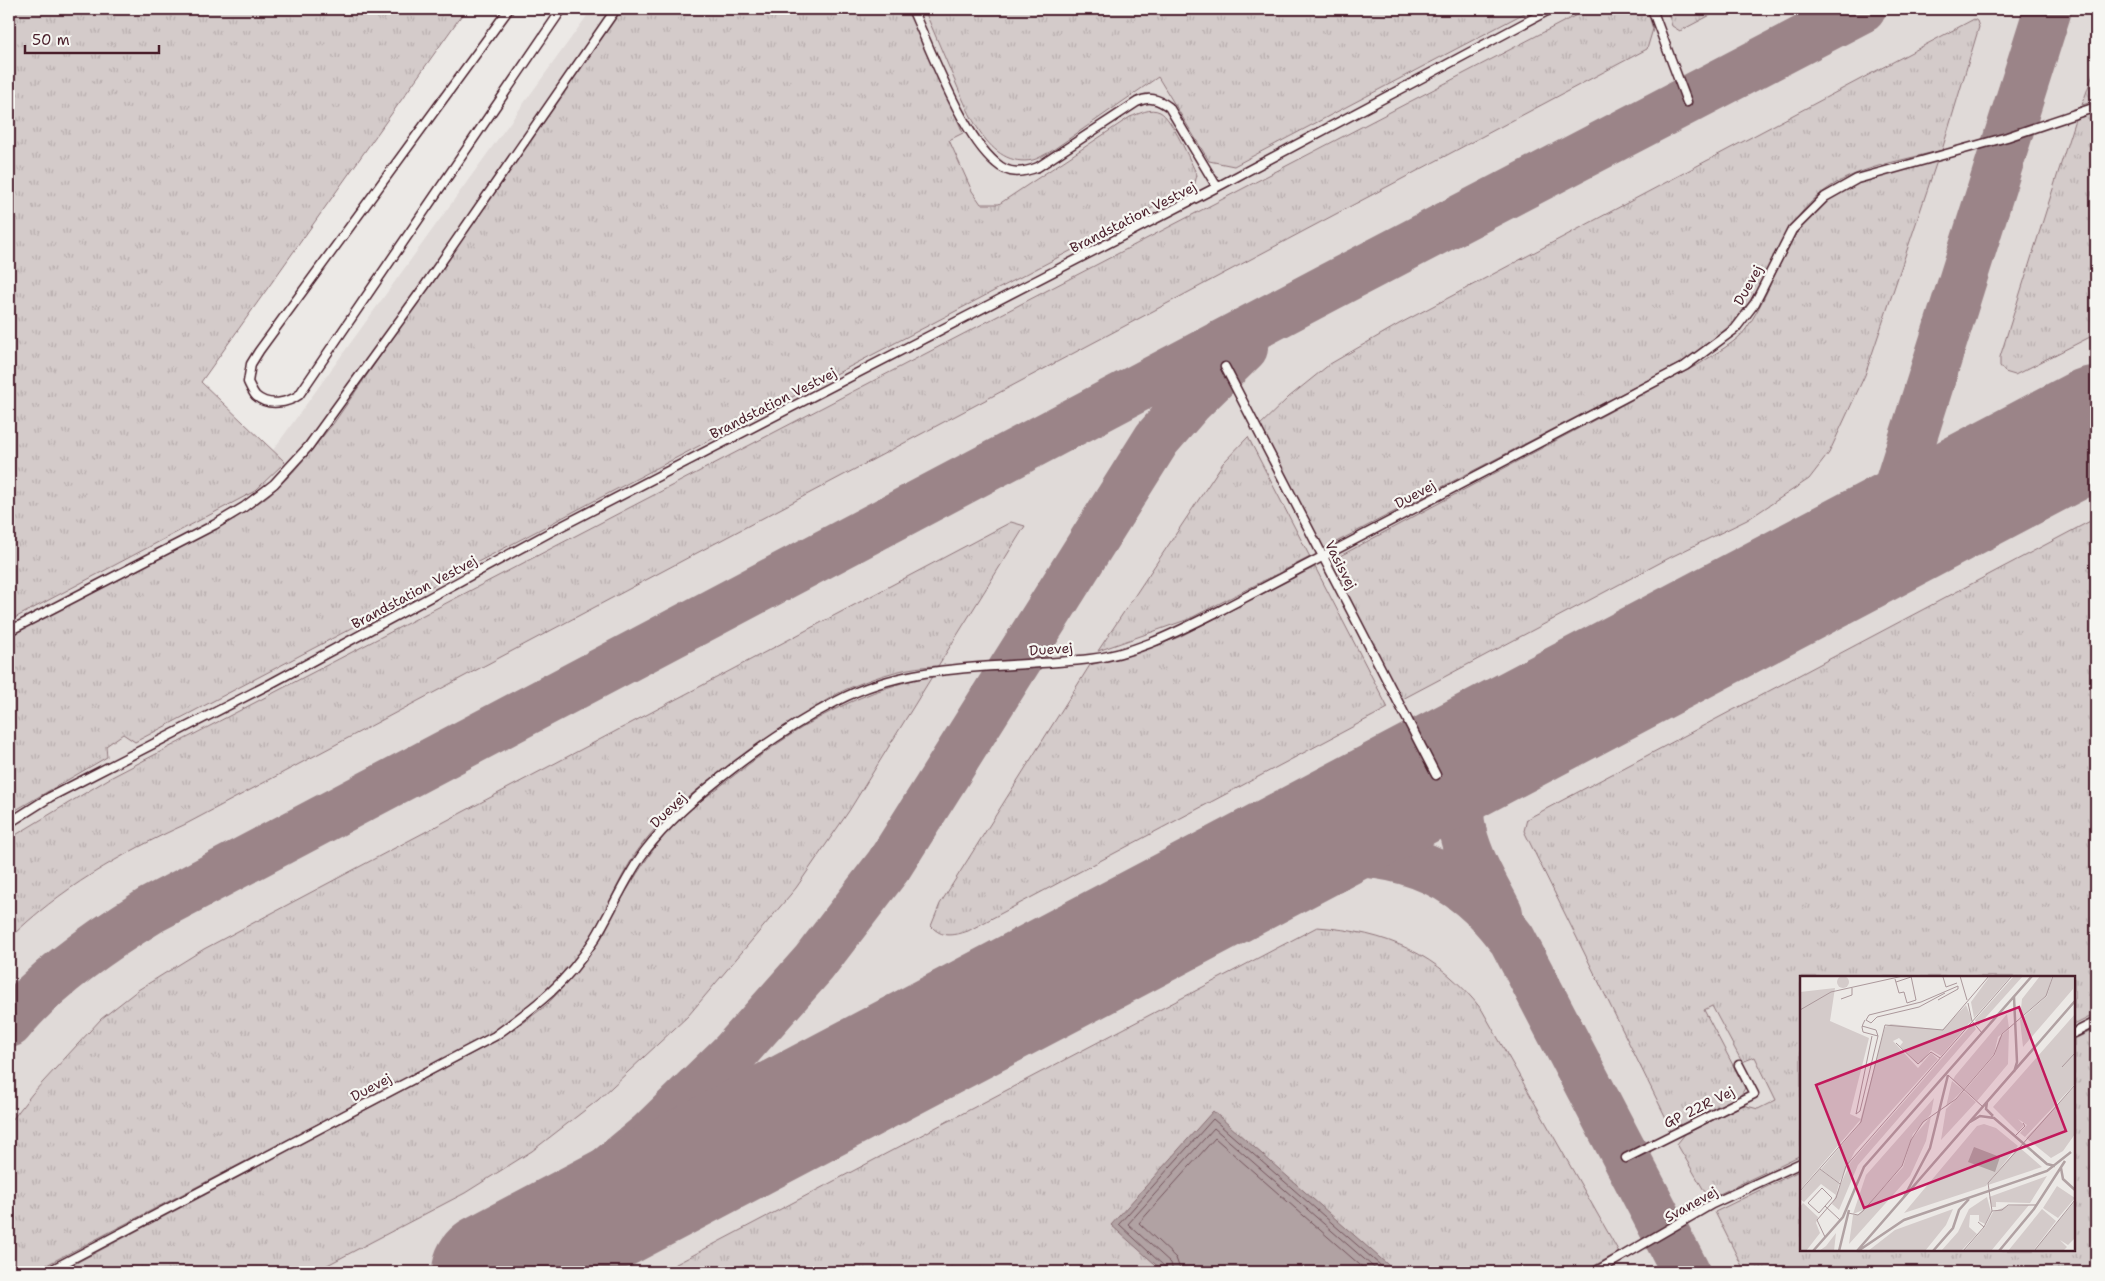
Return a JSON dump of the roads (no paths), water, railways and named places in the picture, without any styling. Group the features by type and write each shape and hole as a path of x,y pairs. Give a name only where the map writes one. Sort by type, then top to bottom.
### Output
{"lane":[{"path":"509,9 259,351 251,364 248,382 257,396 272,402 290,402 298,394 562,9"},
{"path":"9,631 214,525 244,507 274,484 308,447 424,287 616,9"},
{"path":"912,9 960,113 978,144 996,164 1010,171 1024,173 1038,167 1137,102 1151,98 1169,107 1217,187"},
{"name":"Brandstation Vestvej","path":"9,823 50,797 268,685 556,529 1217,187 1551,9"},
{"path":"1652,9 1687,102"},
{"name":"Duevej","path":"47,1272 495,1036 552,992 577,963 594,940 644,853 668,823 760,750 837,700 909,674 1092,659 1130,650 1170,634 1323,557 1685,366 1712,348 1735,329 1755,303 1792,230 1825,197 1857,179 2007,137 2096,107"},
{"name":"Vasisvej","path":"1225,367 1436,775"},
{"path":"2075,1032 2096,1022"},
{"name":"GP 22R Vej","path":"1626,1158 1754,1094 1739,1065"},
{"name":"Svanevej","path":"1595,1272 1712,1204 1800,1163"}],"water":[{"path":"1213,1111 1396,1272 1164,1272 1111,1225"}]}
